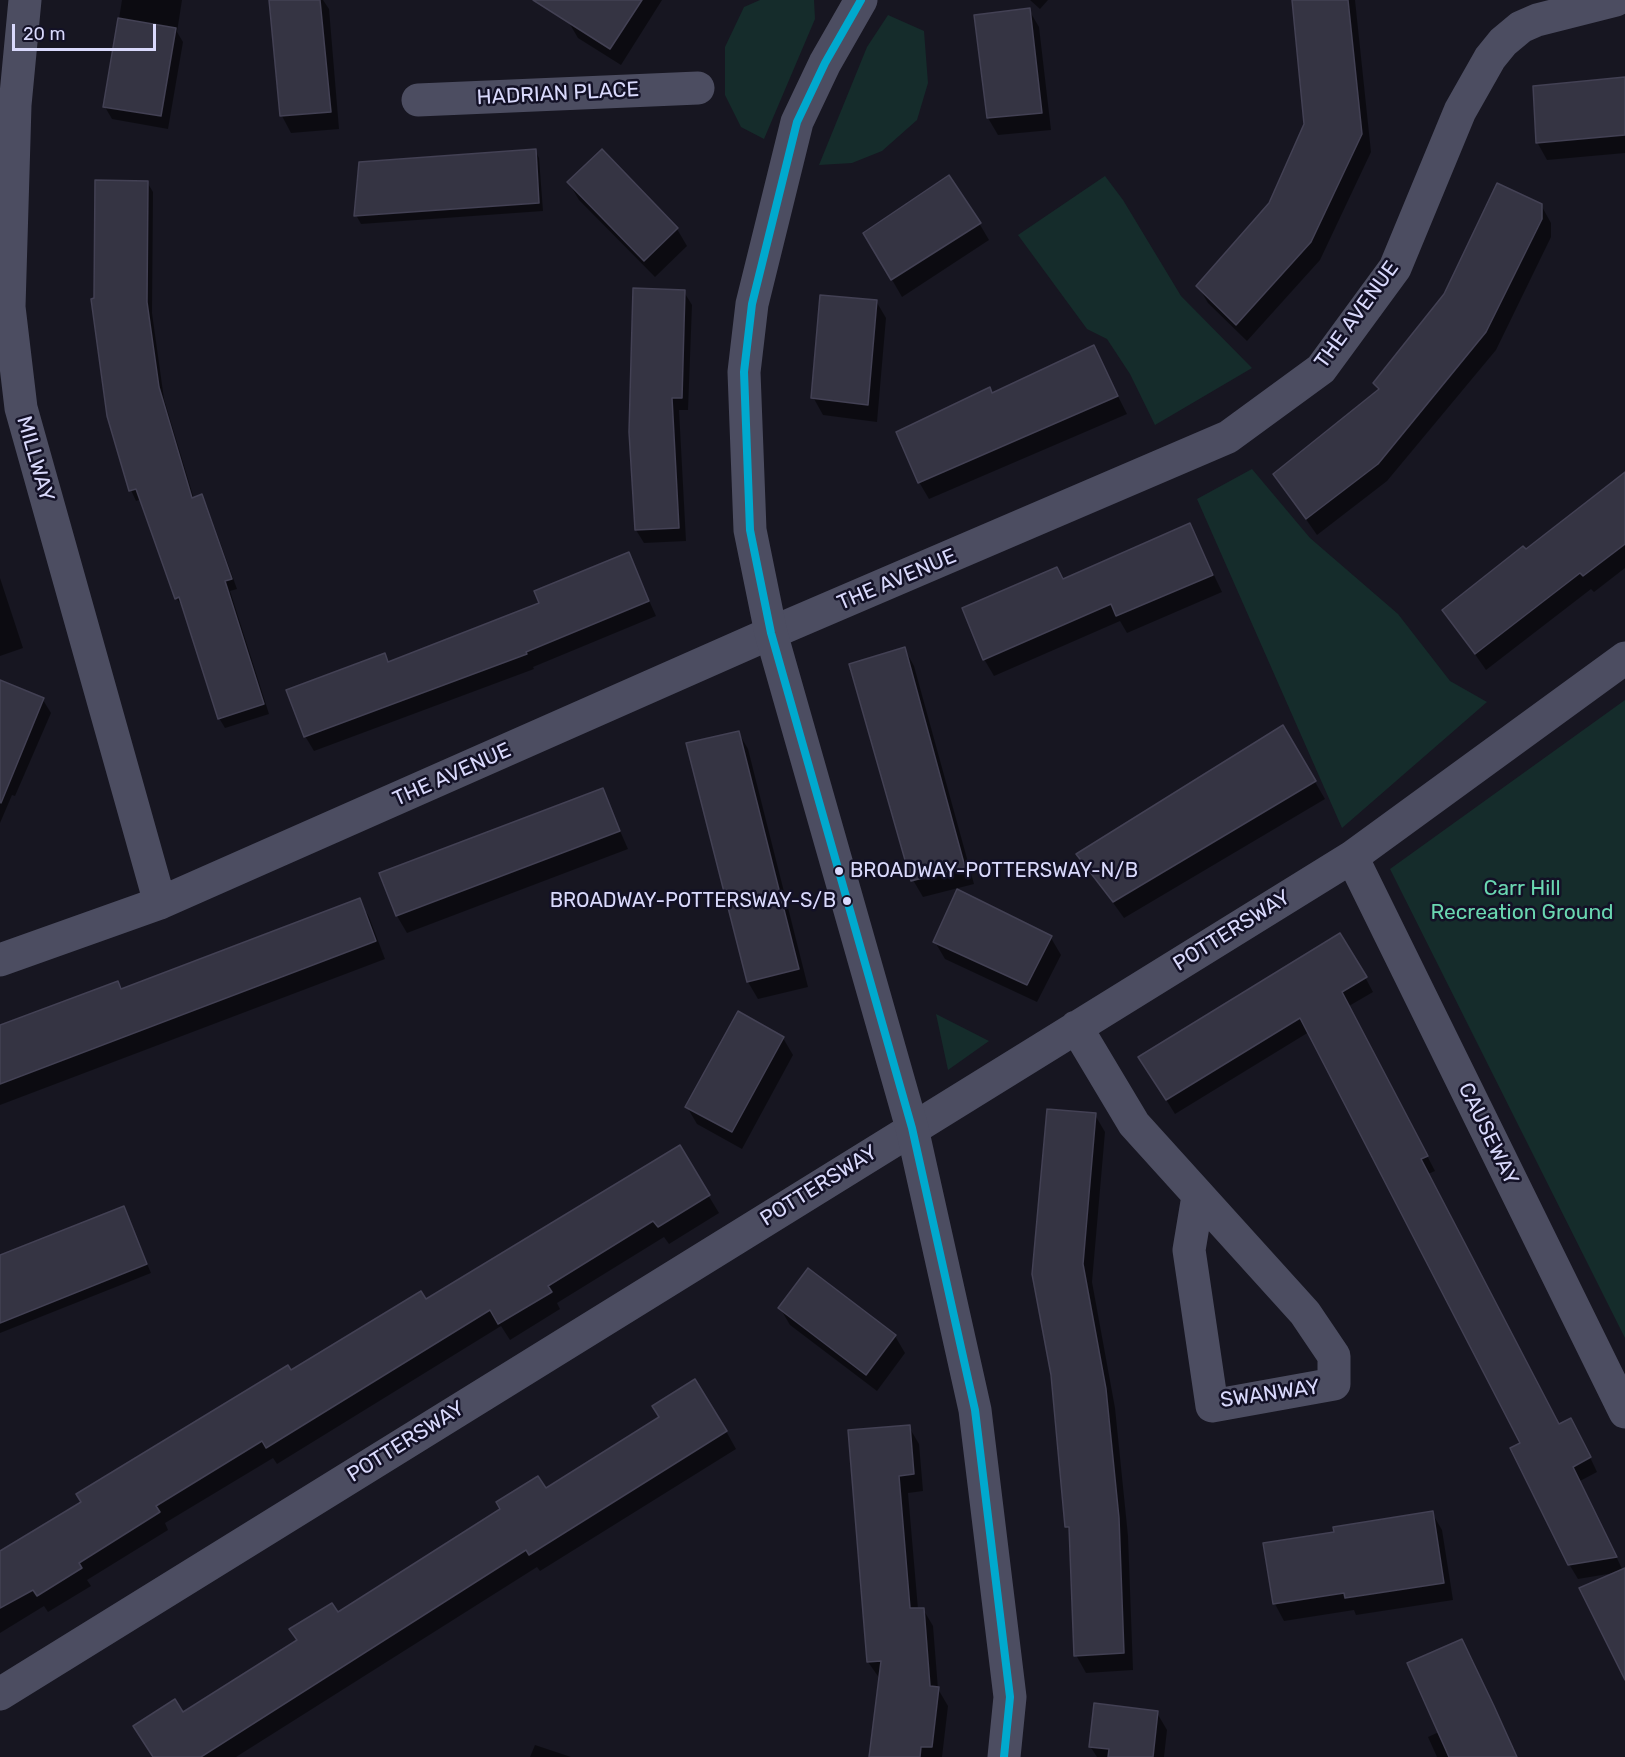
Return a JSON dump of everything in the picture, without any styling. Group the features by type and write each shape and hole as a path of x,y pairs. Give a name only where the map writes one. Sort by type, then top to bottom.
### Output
{"street":[{"name":"MILLWAY","path":"25,0 15,105 9,307 21,408 160,903"},
{"path":"861,0 825,63 797,122 752,304 744,372 750,530 771,633 912,1128 975,1410 1010,1697 1004,1757"},
{"name":"THE AVENUE","path":"0,960 160,903 771,633 1228,437 1321,369 1395,268 1460,111 1490,58 1503,42 1521,27 1537,20 1616,0"},
{"name":"HADRIAN PLACE","path":"418,100 698,87"},
{"name":"POTTERSWAY","path":"0,1694 1352,857 1625,658"},
{"name":"CAUSEWAY","path":"1352,857 1625,1412"},
{"name":"SWANWAY","path":"1076,1027 1134,1124 1305,1312 1334,1356 1334,1384 1212,1406 1189,1250 1198,1196"}],"green space":[{"path":"760,0 814,0 815,19 764,139 741,127 725,95 725,47 744,7"},
{"path":"888,15 924,31 928,83 917,120 882,151 852,163 819,165 867,47"},
{"path":"1105,176 1123,200 1181,296 1252,368 1155,425 1130,374 1107,339 1087,329 1018,235"},
{"path":"1252,469 1310,538 1398,614 1450,681 1487,702 1342,828 1197,499"},
{"name":"Carr Hill Recreation Ground","path":"1625,700 1625,1338 1390,869"},
{"path":"936,1014 989,1041 948,1070"}],"building":[{"path":"269,0 320,0 331,112 280,116"},
{"path":"533,0 642,0 610,49"},
{"path":"1292,0 1348,0 1362,134 1311,242 1236,325 1196,286 1269,203 1304,124"},
{"path":"1030,8 1042,113 987,118 974,15"},
{"path":"118,18 176,28 161,116 103,107"},
{"path":"1625,77 1625,135 1536,143 1533,86"},
{"path":"536,149 539,203 354,216 359,162"},
{"path":"602,149 678,228 644,261 567,182"},
{"path":"949,175 981,223 891,280 863,233"},
{"path":"95,180 148,181 147,302 159,387 192,498 202,494 232,579 225,581 264,704 218,719 179,597 175,599 136,489 129,491 107,416 91,299 94,298"},
{"path":"1497,183 1542,204 1542,219 1486,332 1378,464 1306,519 1273,474 1379,389 1373,383 1444,294"},
{"path":"633,288 685,290 682,398 672,398 679,528 635,530 629,432"},
{"path":"820,295 877,300 868,405 811,398"},
{"path":"1094,345 1118,396 918,483 896,432 990,387 992,393"},
{"path":"1625,472 1625,544 1583,576 1580,573 1475,654 1442,610 1523,546 1526,549"},
{"path":"1190,523 1213,575 1116,616 1111,604 983,660 962,608 1057,567 1063,579"},
{"path":"629,552 649,601 526,652 527,654 304,737 286,690 385,653 388,662 539,603 534,591"},
{"path":"905,647 965,867 911,881 849,664"},
{"path":"0,680 44,698 1,803 0,802"},
{"path":"1283,725 1316,781 1113,902 1076,854"},
{"path":"739,731 799,969 747,982 686,743"},
{"path":"603,788 620,831 396,916 379,873"},
{"path":"957,889 1052,936 1027,985 933,942"},
{"path":"360,898 376,941 0,1084 0,1025 118,981 121,989"},
{"path":"1340,933 1367,977 1342,992 1428,1156 1421,1159 1559,1424 1571,1418 1591,1457 1573,1467 1617,1557 1568,1565 1510,1448 1520,1443 1300,1018 1166,1100 1138,1057"},
{"path":"738,1011 784,1037 732,1132 685,1107"},
{"path":"1047,1109 1096,1113 1083,1264 1106,1389 1119,1518 1124,1653 1074,1656 1069,1527 1065,1527 1051,1375 1032,1274"},
{"path":"680,1145 710,1195 658,1227 653,1221 548,1286 552,1292 498,1324 490,1310 266,1448 262,1441 156,1506 160,1512 79,1563 82,1568 37,1596 33,1590 0,1608 0,1551 81,1502 76,1494 288,1365 291,1370 421,1291 426,1299"},
{"path":"124,1206 147,1264 0,1323 0,1255"},
{"path":"808,1268 896,1335 866,1375 778,1308"},
{"path":"695,1379 727,1431 529,1555 526,1550 201,1757 153,1757 133,1726 175,1699 183,1712 297,1640 289,1629 332,1603 338,1612 500,1509 496,1502 538,1476 546,1488 659,1417 652,1406"},
{"path":"910,1425 914,1474 899,1476 910,1608 924,1608 930,1686 939,1687 932,1747 921,1747 920,1757 869,1757 881,1661 867,1662 848,1430"},
{"path":"1433,1511 1444,1583 1345,1598 1344,1593 1273,1604 1263,1543 1334,1532 1333,1527"},
{"path":"1625,1568 1625,1680 1579,1588"},
{"path":"1462,1639 1517,1757 1449,1757 1407,1663"},
{"path":"1094,1703 1158,1711 1153,1757 1108,1757 1109,1749 1089,1747"}],"transit line":[{"path":"861,0 825,63 797,122 752,304 744,372 750,530 771,633 912,1128 975,1410 1010,1697 1004,1757"}],"place":[{"name":"BROADWAY-POTTERSWAY-N/B","path":"839,871"},
{"name":"BROADWAY-POTTERSWAY-S/B","path":"847,901"}]}
